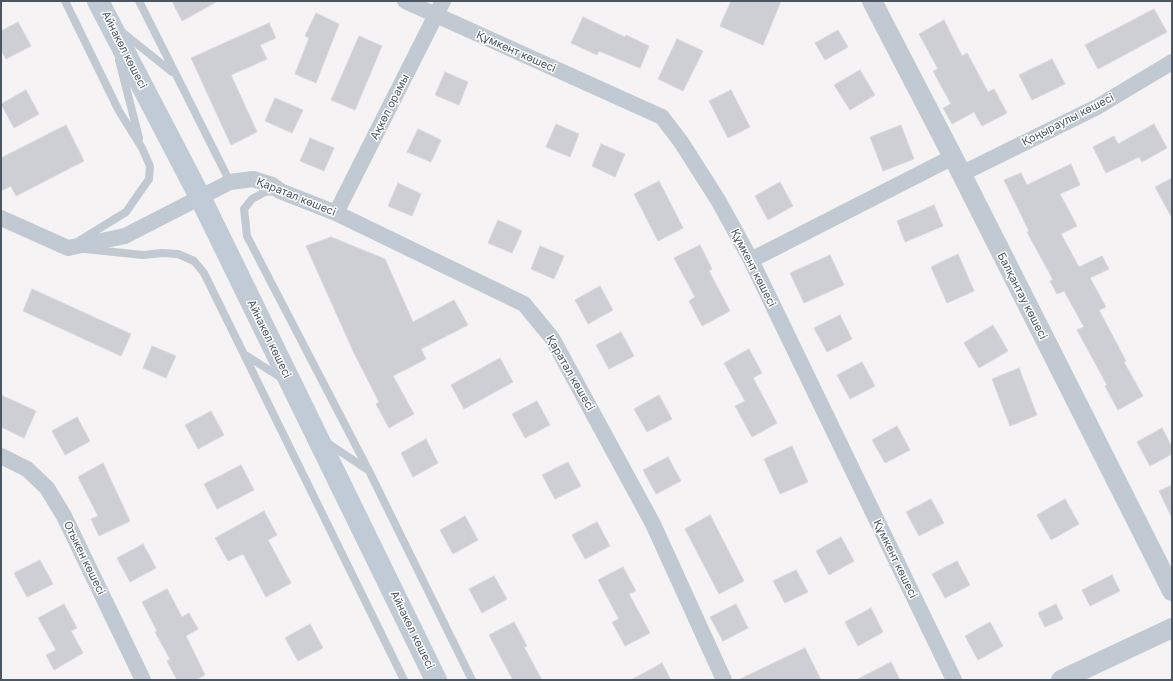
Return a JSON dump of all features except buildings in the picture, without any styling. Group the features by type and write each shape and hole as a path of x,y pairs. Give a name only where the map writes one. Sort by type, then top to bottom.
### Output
{"main road":[{"name":"Айнакөл көшесі","path":"98,1 201,198 436,680"}],"street":[{"name":"Құмкент көшесі","path":"405,1 662,117 681,142 718,200 750,260 954,680"},
{"name":"Ақкөл орамы","path":"336,213 443,1"},
{"name":"Балқантау көшесі","path":"872,1 1172,591"},
{"name":"Қоңыраулы көшесі","path":"750,260 957,166 1097,107 1170,68"},
{"name":"Қаратал көшесі","path":"68,248 125,236 230,182 253,179 272,185 280,191 336,213 524,304 552,338 654,524 724,680"},
{"path":"1,218 68,248"},
{"name":"Отыкен көшесі","path":"1,456 27,469 47,488 64,516 143,680"},
{"path":"1062,680 1172,628"}],"lane":[{"path":"65,1 120,111 142,148 150,166 149,179 126,212 68,248"},
{"path":"139,1 230,182"},
{"path":"109,21 142,148"},
{"path":"109,21 175,74"},
{"path":"280,191 265,192 252,199 244,209 247,236 369,471 472,680"},
{"path":"68,248 143,255 168,253 178,254 194,261 204,273 404,680"},
{"path":"246,356 291,384"},
{"path":"316,435 369,471"}]}
